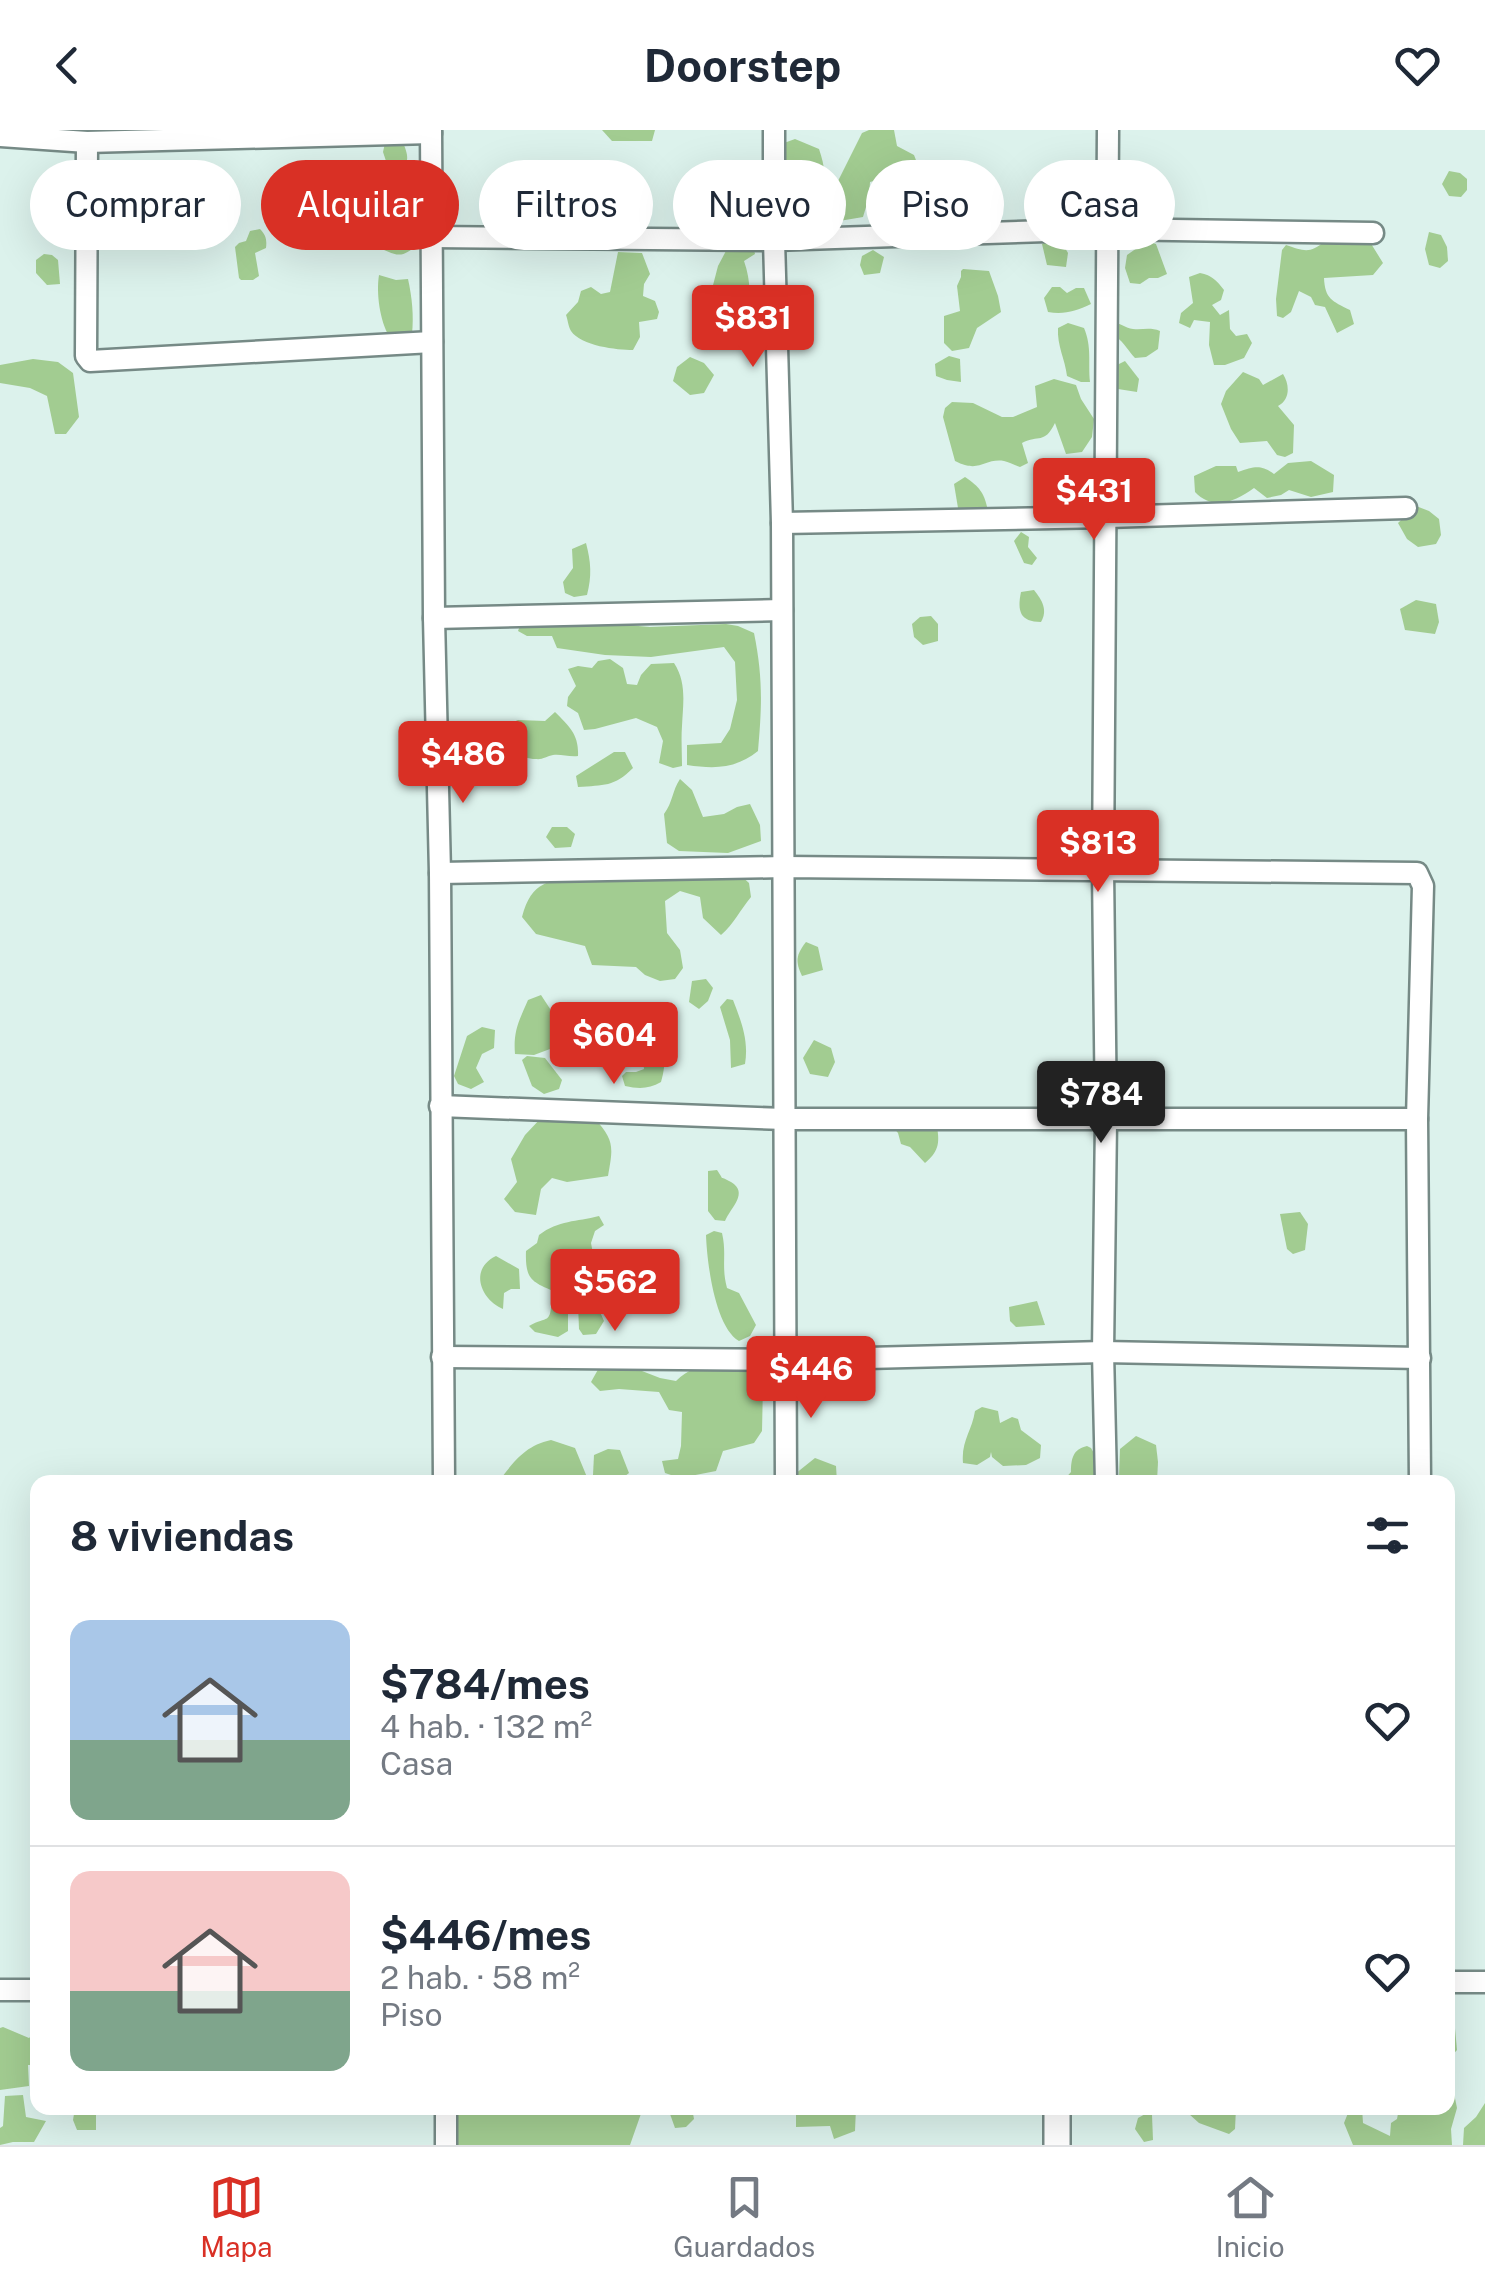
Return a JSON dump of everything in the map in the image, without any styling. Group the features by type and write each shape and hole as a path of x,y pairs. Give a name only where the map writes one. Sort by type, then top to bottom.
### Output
{"street":[{"path":"774,130 774,160"},
{"path":"1108,130 1108,160"},
{"path":"0,136 87,142 430,131 431,160"},
{"path":"87,142 86,356 90,362 432,342"},
{"path":"1175,230 1373,233"},
{"path":"846,238 1024,232"},
{"path":"459,237 673,239"},
{"path":"432,250 444,1475"},
{"path":"774,250 782,523 786,1475"},
{"path":"1106,1475 1103,870 1108,250"},
{"path":"782,523 1406,508"},
{"path":"434,618 782,610"},
{"path":"440,872 784,867 1418,874 1423,886 1417,1119 1420,1475"},
{"path":"440,1106 786,1119 1417,1119"},
{"path":"442,1357 786,1360 1103,1352 1420,1358"},
{"path":"1455,1982 1485,1982"},
{"path":"0,1990 30,1990"},
{"path":"446,2115 446,2145"},
{"path":"1057,2115 1057,2145"}],"green space":[{"path":"602,130 655,130 652,141 612,141"},
{"path":"894,130 897,146 916,160 866,160 863,217 846,220 846,165 862,133"},
{"path":"401,137 407,160 386,160 385,143"},
{"path":"795,139 819,149 822,160 784,160 784,143"},
{"path":"1449,171 1467,179 1467,190 1461,197 1449,196 1442,184"},
{"path":"261,230 262,250 255,253 259,276 241,280 235,250 241,250 241,242 246,241 250,231"},
{"path":"1429,232 1441,235 1447,247 1448,261 1440,268 1429,265 1425,249"},
{"path":"1325,241 1370,242 1383,263 1373,275 1324,278 1328,295 1350,310 1354,324 1337,333 1325,307 1315,305 1311,297 1299,291 1291,312 1283,318 1277,316 1282,250 1286,245 1311,250"},
{"path":"384,250 409,250 397,255"},
{"path":"726,250 754,250 755,254 744,261 749,280 747,307 736,332 724,330 726,311 712,289"},
{"path":"873,250 884,257 880,273 864,275 862,256"},
{"path":"1043,250 1066,250 1066,267 1047,265"},
{"path":"1134,250 1158,250 1167,274 1140,284 1130,283 1125,268 1127,255"},
{"path":"618,252 642,253 650,274 643,296 655,301 659,312 657,319 639,322 640,337 633,350 583,340 571,331 566,315 578,302 581,291 591,287 601,294 610,292"},
{"path":"44,254 58,260 60,284 47,285 36,273 36,260"},
{"path":"963,269 989,271 1001,312 977,328 969,348 952,351 944,343 944,316 960,311 957,286"},
{"path":"1200,273 1214,279 1224,290 1221,300 1212,305 1220,315 1229,310 1230,329 1236,336 1247,334 1252,343 1244,358 1214,365 1209,345 1210,322 1194,320 1190,328 1179,323 1181,313 1193,303 1189,277"},
{"path":"379,275 408,279 412,334 389,336 380,307"},
{"path":"1052,287 1067,293 1084,288 1091,304 1070,312 1048,312 1044,298"},
{"path":"1068,323 1084,328 1090,382 1067,376 1058,328"},
{"path":"1113,323 1160,331 1158,349 1146,357 1135,358 1116,337"},
{"path":"949,356 960,359 961,382 936,376 935,364"},
{"path":"690,357 704,363 714,375 704,393 690,395 673,381 677,367"},
{"path":"33,359 58,362 73,373 79,417 66,434 55,434 47,396 30,388 0,383 0,365"},
{"path":"1125,361 1139,379 1137,392 1118,389 1114,380 1117,365"},
{"path":"1243,372 1263,385 1283,374 1288,392 1278,406 1294,425 1293,453 1277,455 1267,441 1240,443 1231,429 1221,404 1226,391"},
{"path":"1054,379 1076,385 1094,419 1092,437 1082,452 1066,454 1055,423 1044,437 1022,443 1028,463 1020,467 1004,461 970,466 955,461 943,417 952,402 973,403 1002,417 1013,417 1037,407 1035,386"},
{"path":"1311,461 1334,475 1333,492 1311,497 1289,490 1267,498 1254,488 1217,503 1195,492 1194,476 1216,466 1236,466 1238,472 1261,468 1274,474 1288,463"},
{"path":"1075,465 1088,471 1093,492 1087,502 1075,501 1067,488"},
{"path":"965,477 981,492 988,512 959,514 954,484"},
{"path":"1416,506 1439,519 1441,535 1436,544 1418,547 1407,539 1398,523"},
{"path":"1021,532 1029,537 1028,547 1037,558 1032,565 1024,563 1014,541"},
{"path":"586,543 589,588 587,595 574,597 565,593 563,582 573,568 572,549"},
{"path":"1034,590 1043,605 1041,622 1024,618 1020,610 1021,592"},
{"path":"1416,600 1436,604 1439,622 1435,634 1405,630 1400,609"},
{"path":"931,616 938,624 938,641 923,645 914,637 912,624 920,617"},
{"path":"591,622 650,627 726,624 754,633 761,692 758,751 724,766 687,765 687,745 721,743 730,729 737,700 735,662 724,647 651,657 605,655 557,648 552,636 527,636 518,631 521,623"},
{"path":"610,659 623,668 627,684 637,685 651,664 674,663 683,693 682,766 673,768 659,763 663,741 657,727 636,718 584,730 578,713 567,706 576,686 568,669 592,668 598,661"},
{"path":"555,712 572,732 578,756 538,759 518,753 506,725 518,720 545,721"},
{"path":"614,752 625,752 633,768 614,782 578,787 576,776"},
{"path":"680,779 692,790 703,817 750,804 760,825 761,841 728,853 679,851 667,843 664,814"},
{"path":"552,827 567,827 575,834 571,847 555,848 546,837"},
{"path":"582,874 740,875 749,883 751,897 721,935 703,918 700,897 680,891 665,901 667,933 680,950 683,968 675,979 660,981 636,967 592,965 585,946 536,934 522,917 536,889"},
{"path":"806,942 818,947 823,970 802,976 798,958"},
{"path":"706,979 713,988 708,1001 699,1009 689,1002 692,981"},
{"path":"541,995 564,1037 558,1046 534,1055 515,1054 519,1020 528,1000"},
{"path":"727,999 733,1000 746,1047 745,1064 731,1068 730,1040 720,1007"},
{"path":"656,1018 663,1020 665,1059 661,1082 644,1088 625,1086 622,1076 626,1072 644,1069 643,1060 630,1055 633,1043 638,1035 648,1037"},
{"path":"482,1027 495,1030 494,1048 482,1054 476,1068 484,1082 471,1089 458,1084 454,1076 467,1036"},
{"path":"814,1040 831,1048 835,1062 828,1077 810,1074 803,1058"},
{"path":"527,1056 545,1058 562,1080 559,1089 544,1094 532,1086 522,1060"},
{"path":"542,1117 594,1118 611,1145 608,1176 567,1182 552,1178 541,1189 536,1215 515,1212 504,1199 517,1182 511,1159"},
{"path":"892,1126 937,1127 935,1151 925,1163 910,1147 901,1144"},
{"path":"717,1170 736,1186 739,1195 725,1221 715,1220 708,1211 708,1171"},
{"path":"1300,1212 1308,1224 1305,1250 1293,1254 1287,1249 1280,1214"},
{"path":"599,1216 604,1225 595,1231 591,1243 594,1259 618,1262 613,1279 596,1278 585,1259 556,1264 556,1292 531,1278 526,1251 537,1243 539,1235 561,1224"},
{"path":"722,1233 727,1288 739,1293 756,1325 750,1336 739,1341 724,1322 714,1293 706,1235"},
{"path":"496,1256 519,1269 520,1289 504,1293 503,1309 488,1298 481,1284 482,1268"},
{"path":"552,1298 568,1305 568,1331 558,1337 535,1332 529,1326 549,1316"},
{"path":"594,1298 604,1321 596,1334 583,1335 578,1304"},
{"path":"1037,1301 1045,1325 1016,1327 1010,1321 1009,1307"},
{"path":"624,1364 676,1381 702,1367 751,1370 763,1384 762,1431 754,1443 723,1451 716,1471 695,1475 665,1473 662,1461 678,1459 682,1412 669,1410 659,1392 600,1391 591,1382 600,1366"},
{"path":"982,1407 998,1411 1000,1423 1012,1417 1018,1419 1021,1430 1041,1445 1040,1458 1026,1465 1003,1466 991,1452 977,1465 963,1463 975,1411"},
{"path":"1136,1436 1156,1445 1157,1475 1119,1475 1120,1449"},
{"path":"551,1440 575,1448 586,1475 504,1475 527,1451"},
{"path":"1082,1447 1091,1448 1100,1464 1094,1475 1068,1475 1072,1459"},
{"path":"608,1449 620,1450 629,1473 593,1475 594,1455"},
{"path":"815,1458 836,1466 837,1475 794,1475"},
{"path":"0,2028 30,2037 29,2086 0,2090"},
{"path":"23,2095 26,2117 46,2121 34,2142 0,2145 5,2096"},
{"path":"1485,2103 1485,2145 1463,2145 1464,2128"},
{"path":"74,2115 96,2115 96,2130 77,2130"},
{"path":"447,2115 641,2115 630,2145 446,2145"},
{"path":"670,2115 693,2115 686,2127 675,2128"},
{"path":"796,2115 856,2115 855,2131 834,2139 830,2126 796,2127"},
{"path":"1152,2115 1153,2140 1144,2142 1135,2129 1138,2118"},
{"path":"1190,2115 1236,2115 1235,2129 1229,2134 1199,2123"},
{"path":"1347,2115 1362,2115 1363,2123 1390,2136 1391,2123 1398,2115 1455,2115 1452,2145 1353,2145 1344,2123"}]}
